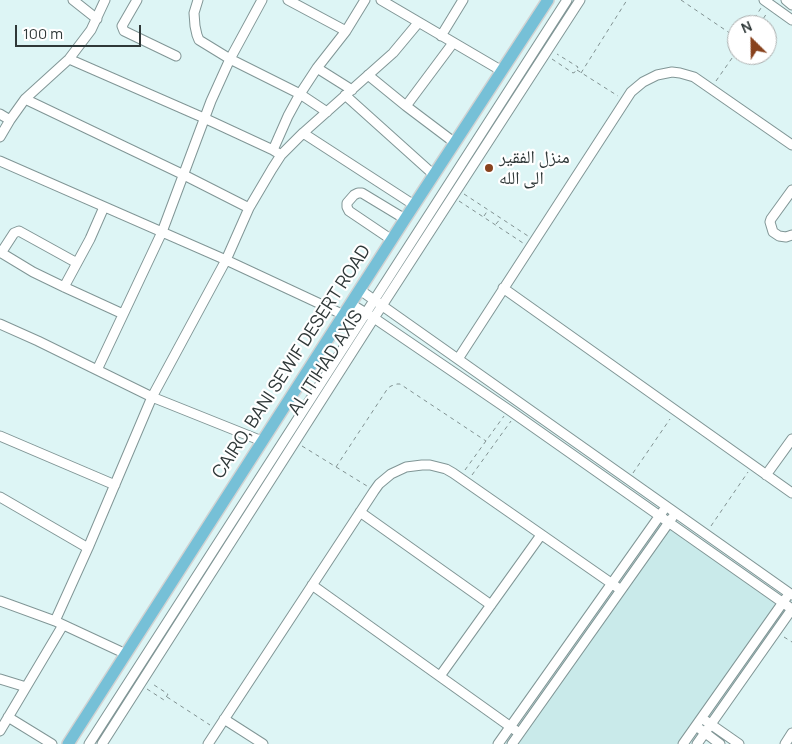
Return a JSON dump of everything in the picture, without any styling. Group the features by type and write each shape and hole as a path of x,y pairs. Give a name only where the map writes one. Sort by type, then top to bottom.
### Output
{"main road":[{"name":"CAIRO, BANI SEWIF DESERT ROAD","path":"68,744 548,0"}],"street":[{"path":"73,0 96,19"},
{"path":"0,137 25,100 70,59 91,30 105,0"},
{"path":"137,0 122,26 124,31 176,56"},
{"path":"198,0 194,13 199,40 230,59 300,94 327,112"},
{"path":"96,370 162,232 204,118 230,59 262,0"},
{"path":"288,0 346,32"},
{"path":"0,731 59,623 88,548 152,397 226,260 249,208 272,169 288,116 317,68 346,32 365,0"},
{"path":"381,0 502,71"},
{"path":"441,36 463,0"},
{"name":"AL ITIHAD AXIS","path":"89,744 567,0"},
{"name":"AL ITIHAD AXIS","path":"102,744 580,0"},
{"path":"786,0 792,4"},
{"path":"767,2 792,20"},
{"path":"277,152 303,133 368,76 393,53 418,23"},
{"path":"406,106 453,43"},
{"path":"70,59 277,152"},
{"path":"317,68 348,92 434,175"},
{"path":"458,359 632,92 643,82 664,73 687,74 711,88 792,145"},
{"path":"368,76 455,143"},
{"path":"25,100 249,208"},
{"path":"0,114 10,120"},
{"path":"303,133 414,205"},
{"path":"0,162 226,260 344,315"},
{"path":"792,190 770,222 771,229 782,238 792,235"},
{"path":"392,240 349,211 347,204 354,194 362,194 405,219"},
{"path":"64,287 104,207"},
{"path":"77,263 19,231 14,233 1,252 33,272 123,314"},
{"path":"504,288 792,493"},
{"path":"360,290 791,593 683,744"},
{"path":"351,304 512,412 792,609 697,744"},
{"path":"0,324 152,397 262,441"},
{"path":"0,436 115,485"},
{"path":"766,475 792,439"},
{"path":"212,742 217,729 374,491 391,474 406,467 430,465 453,473 621,590"},
{"path":"0,497 88,548"},
{"path":"498,744 666,506"},
{"path":"360,512 491,605"},
{"path":"512,744 675,513"},
{"path":"440,676 541,535"},
{"path":"312,585 520,733"},
{"path":"0,601 59,623 126,654"},
{"path":"0,679 26,686"},
{"path":"8,717 52,744"},
{"path":"701,718 739,744"},
{"path":"224,719 263,744"},
{"path":"695,726 720,744"},
{"path":"784,744 792,734"}],"path":[{"path":"580,73 627,0"},
{"path":"681,0 727,31"},
{"path":"757,15 767,2"},
{"path":"762,15 767,2"},
{"path":"547,51 573,73 576,70"},
{"path":"547,51 578,67 576,70"},
{"path":"711,88 728,65"},
{"path":"576,70 626,101"},
{"path":"455,194 501,218 532,244"},
{"path":"455,194 483,217 532,244"},
{"path":"483,217 488,210"},
{"path":"496,225 501,218"},
{"path":"336,467 388,388 394,384 400,384 486,441"},
{"path":"629,480 676,411"},
{"path":"463,480 486,441 512,412"},
{"path":"463,480 512,412"},
{"path":"296,441 374,491"},
{"path":"705,534 753,465"},
{"path":"776,631 792,642"},
{"path":"142,682 164,700 167,697"},
{"path":"142,682 167,693 167,697 217,729"}],"shaded area":[{"path":"667,515 791,602 690,744 505,744"}],"place":[{"name":"منزل الفقير الى الله","path":"489,168"}]}
